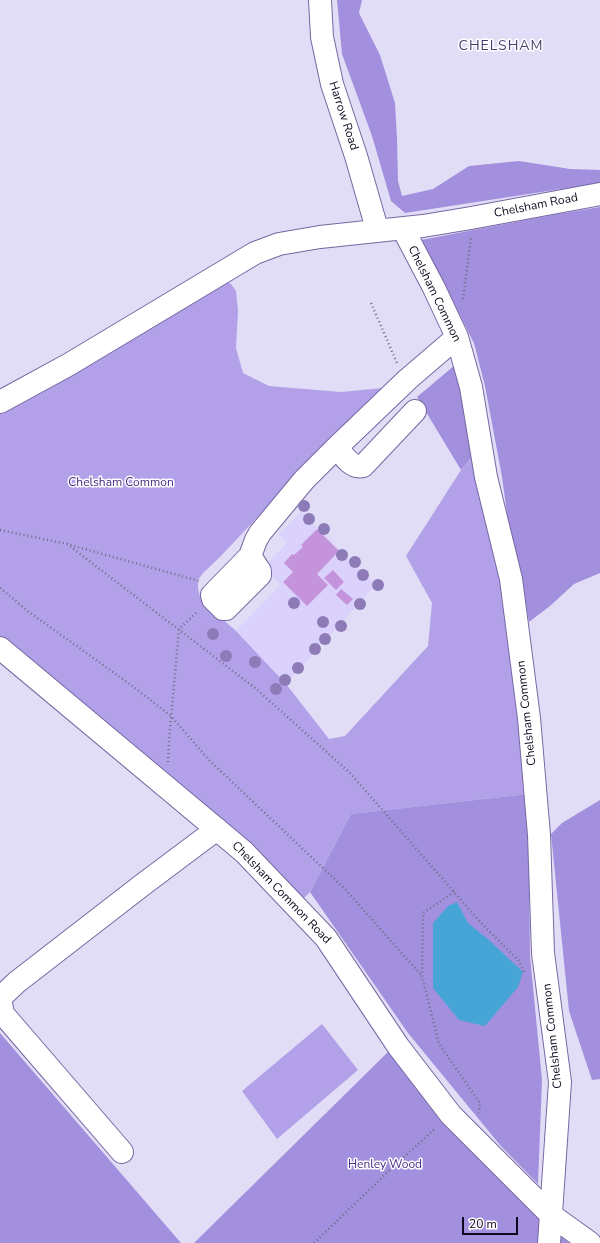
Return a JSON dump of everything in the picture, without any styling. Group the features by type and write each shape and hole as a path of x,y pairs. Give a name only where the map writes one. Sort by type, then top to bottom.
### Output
{"street":[{"name":"Harrow Road","path":"320,0 322,38 332,84 356,156 375,222 379,230"},
{"name":"Chelsham Road","path":"472,226 600,194"},
{"name":"Chelsham Common","path":"0,402 68,365 254,253 279,244 320,236 379,230 472,226"},
{"name":"Chelsham Common","path":"403,229 434,288 457,337 471,387 486,477 511,579 529,718 539,835 543,953 560,1082 549,1243"},
{"path":"206,602 250,556 260,533 304,480 408,380 457,337"},
{"path":"337,447 353,465 358,467 362,466 415,411"},
{"name":"Chelsham Common Road","path":"0,648 244,852 326,938 398,1046 451,1115 551,1215 590,1243"},
{"path":"122,1152 3,1014 0,998 17,982 217,829"}],"path":[{"path":"462,300 472,226"},
{"path":"371,303 400,369 408,380"},
{"path":"0,530 67,544 198,580 206,602 179,629 169,740 168,787"},
{"path":"67,544 255,688 350,773 482,924 519,961 526,976"},
{"path":"0,588 29,612 172,716 208,759 345,889 422,976"},
{"path":"454,892 422,913 422,976 439,1044 480,1103 478,1142"},
{"path":"314,1243 394,1166 451,1115"}],"shaded area":[{"path":"301,512 376,585 286,684 236,631 280,585 268,572 267,564 287,543 279,534"}],"green space":[{"path":"337,0 362,0 359,13 380,55 395,103 398,181 402,196 433,189 469,166 519,161 570,169 600,170 600,183 405,213 391,201 372,136 342,54"},
{"path":"600,207 600,573 574,584 550,606 529,622 523,587 510,535 502,477 485,386 474,343 421,240"},
{"name":"Chelsham Common","path":"226,281 231,284 236,291 238,311 236,348 243,373 269,386 341,392 393,387 282,491 198,580 200,597 205,604 236,631 286,684 329,739 345,736 428,646 432,603 406,556 461,470 471,459 501,579 528,794 351,814 310,892 304,898 243,841 0,639 0,411"},
{"path":"455,365 475,454 461,470 417,397"},
{"path":"528,794 530,956 542,1080 538,1184 500,1145 408,1033 310,892 351,814"},
{"path":"600,800 600,1079 592,1080 569,1011 551,834 562,823"},
{"path":"322,1024 358,1070 277,1139 242,1091"},
{"path":"0,1033 181,1243 0,1243"},
{"name":"Henley Wood","path":"389,1051 556,1233 569,1243 194,1243"}],"water":[{"path":"457,902 468,923 489,940 523,972 518,987 485,1026 459,1020 433,988 433,923 448,906"}],"building":[{"path":"317,529 339,551 317,574 328,585 307,606 283,582 293,572 284,563 292,554 294,555 303,547 301,545"},
{"path":"333,570 344,582 336,590 324,578"},
{"path":"341,589 353,599 347,605 336,595"}],"district":[{"name":"CHELSHAM","path":"501,47"}]}
